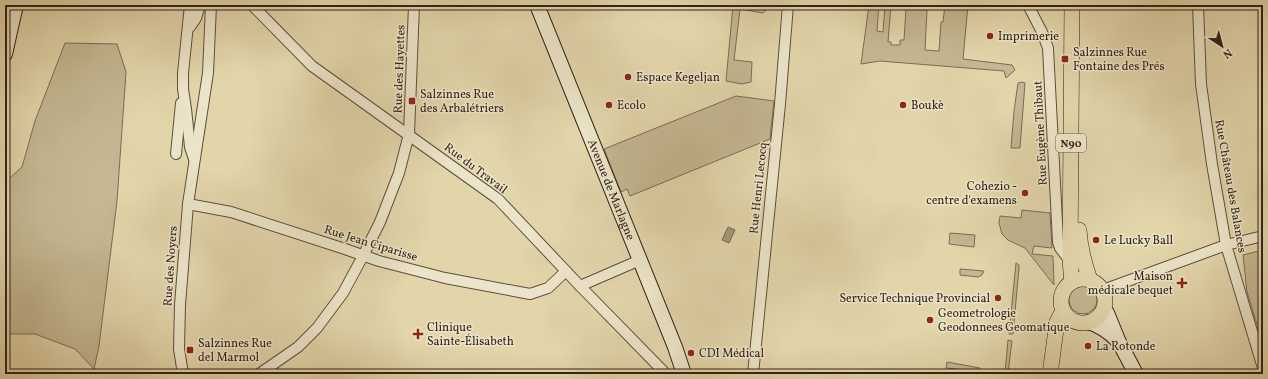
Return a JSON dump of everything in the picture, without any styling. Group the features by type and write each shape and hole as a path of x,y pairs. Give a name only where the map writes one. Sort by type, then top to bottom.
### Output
{"main road":[{"path":"5,54 16,5"},
{"name":"Avenue de Marlagne","path":"537,5 675,347 684,374"},
{"name":"N90","path":"1072,5 1070,261 1072,282"},
{"name":"N90","path":"1078,5 1079,243 1090,280"},
{"path":"1051,367 1061,337 1065,330 1083,322 1095,320 1104,310 1105,296 1103,290 1098,284 1090,280 1081,279 1072,282 1067,285 1061,296 1061,305 1066,315 1071,320 1083,322 1096,324 1118,340"},
{"path":"1051,367 1057,322 1063,310"},
{"path":"1104,310 1107,313 1118,340 1136,374"}],"street":[{"name":"Rue des Noyers","path":"176,154 190,5"},
{"name":"Rue des Noyers","path":"188,31 196,18 200,5"},
{"name":"Rue des Noyers","path":"183,374 179,349 180,305 188,204 208,73 211,5"},
{"name":"Rue du Travail","path":"252,5 312,66 498,199 666,374"},
{"name":"Rue des Hayettes","path":"259,374 298,346 317,328 343,293 380,222 399,172 409,134 414,5"},
{"name":"Rue Henri Lecocq","path":"753,374 780,104 788,5"},
{"name":"Rue Eugène Thibaut","path":"1028,5 1042,32 1048,48 1058,242 1060,248 1070,261"},
{"name":"Rue Château des Balances","path":"1198,5 1201,84 1212,164 1226,244 1263,368"},
{"name":"Rue des Noyers","path":"183,89 190,147 195,161"},
{"name":"Rue Jean Ciparisse","path":"188,204 231,212 379,261 445,278 530,294 548,288 566,271"},
{"path":"1103,290 1226,244 1263,236"},
{"path":"580,286 640,260"}],"shaded area":[{"path":"733,5 768,8 763,13 740,9 734,60 752,62 751,82 742,84 726,81"},
{"path":"869,5 879,5 877,31 883,32 885,5 891,5 888,42 891,42 891,45 900,45 900,40 904,40 906,8 927,10 925,50 939,51 941,22 943,22 945,5 968,5 963,59 1012,65 1015,70 1006,78 1004,71 880,61 861,64"},
{"path":"65,43 117,44 126,72 117,201 99,346 94,369 75,349 35,334 5,334 5,182 22,167 35,121"},
{"path":"1018,83 1025,83 1020,148 1011,148"},
{"path":"736,96 774,101 770,139 630,196 627,189 621,192 604,149"},
{"path":"1022,210 1050,213 1052,248 1034,246 1032,254 1053,256 1054,285 1025,248 1008,240 1002,234 999,223 1000,216 1021,218"},
{"path":"728,227 735,230 729,243 722,240"},
{"path":"950,233 975,235 974,247 949,244"},
{"path":"1263,250 1263,344 1247,292 1243,255"},
{"path":"1016,263 1019,265 1019,268 1013,334 1009,334"},
{"path":"960,269 984,271 982,275 978,277 960,275"},
{"path":"1083,286 1093,290 1097,300 1093,310 1083,314 1073,310 1069,300 1073,290"},
{"path":"1008,340 1012,341 1008,373 1005,373"},
{"path":"947,362 980,368 977,371 946,368"}],"place":[{"name":"Imprimerie","path":"990,36"},
{"name":"Salzinnes Rue Fontaine des Prés","path":"1065,59"},
{"name":"Espace Kegeljan","path":"628,77"},
{"name":"Salzinnes Rue des Arbalétriers","path":"412,101"},
{"name":"Ecolo","path":"609,105"},
{"name":"Boukè","path":"903,105"},
{"name":"Cohezio - centre d'examens","path":"1025,193"},
{"name":"Le Lucky Ball","path":"1096,240"},
{"name":"Maison médicale bequet","path":"1182,283"},
{"name":"Service Technique Provincial","path":"998,298"},
{"name":"Geometrologie Geodonnees Geomatique","path":"930,320"},
{"name":"Clinique Sainte-Élisabeth","path":"418,334"},
{"name":"La Rotonde","path":"1088,346"},
{"name":"Salzinnes Rue del Marmol","path":"190,350"},
{"name":"CDI Médical","path":"691,353"}]}
